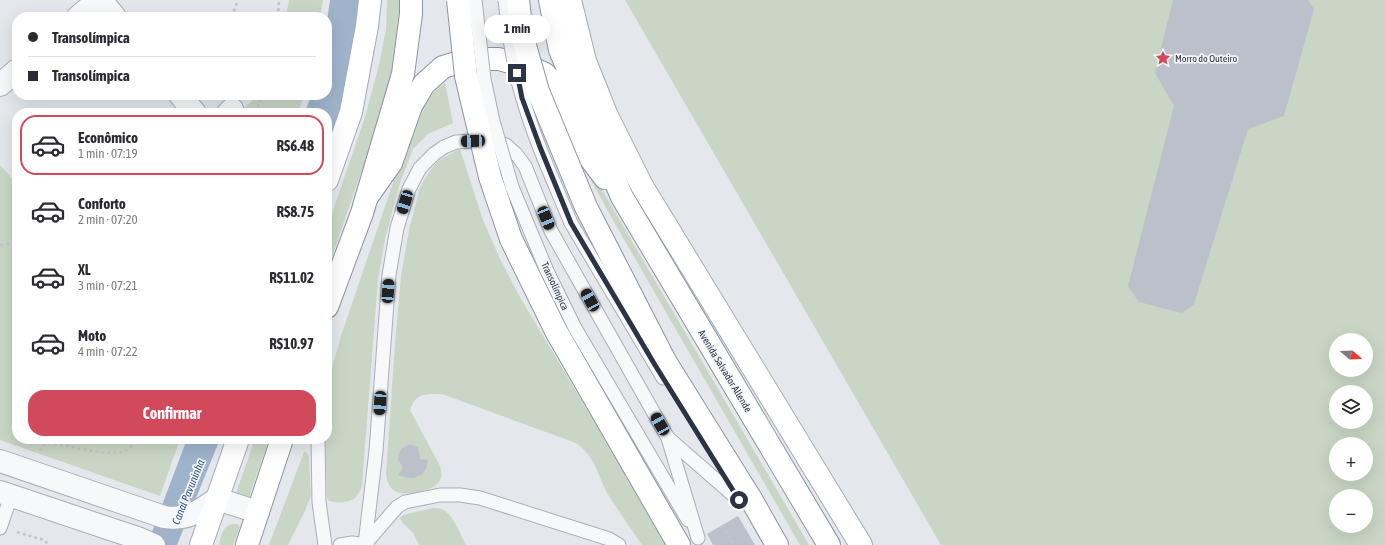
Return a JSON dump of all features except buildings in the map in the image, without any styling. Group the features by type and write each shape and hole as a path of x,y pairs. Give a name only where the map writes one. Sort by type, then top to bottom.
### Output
{"main road":[{"path":"332,165 350,112 367,26 370,0"},
{"path":"332,294 362,213 403,74 411,14 411,0"},
{"path":"458,0 466,76 490,177 512,239 556,332 693,543"},
{"path":"518,0 522,35 538,91 586,207 665,361 751,499 777,545"},
{"path":"550,0 560,50 622,197"},
{"path":"570,0 586,62 607,116 642,186 861,545"},
{"path":"367,197 391,163 411,106 424,84 443,67 463,61 483,59 499,59 534,69 545,74 554,84 584,150 601,174 622,197"},
{"name":"Avenida Salvador Allende","path":"622,197 829,545"},
{"path":"201,545 236,444"},
{"path":"247,545 280,444"}],"street":[{"path":"84,12 98,0"},
{"path":"101,0 111,12"},
{"path":"0,85 12,74"},
{"path":"184,100 191,108"},
{"path":"0,461 131,506 171,518 180,518 191,515 217,499 258,512"},
{"path":"6,494 154,545"}],"lane":[{"name":"Transolímpica","path":"475,0 484,80 493,121 512,187 548,271 575,328 693,543"},
{"path":"505,0 511,47 522,98 571,223 655,365 766,545"},
{"path":"366,545 376,451 389,275 397,228 409,189 420,168 434,154 444,147 456,142 495,141 506,145 516,154 525,166 551,230 668,438 693,543"},
{"path":"668,438 739,500"},
{"path":"318,444 319,502 325,545"},
{"path":"0,528 6,494"},
{"path":"366,545 397,507 405,502 440,495 460,495 480,498 609,539 620,545"},
{"path":"340,545 352,543 366,545"}],"path":[{"path":"234,12 238,0"},
{"path":"278,12 279,0"},
{"path":"0,245 12,244"},
{"path":"39,453 42,447 46,444"},
{"path":"53,444 104,452 123,452 134,444"},
{"path":"722,525 734,545"},
{"path":"15,531 44,540 49,545"}],"green space":[{"path":"289,0 323,0 321,12 287,12"},
{"path":"387,0 401,0 400,29 393,68 379,121 332,257 332,213 365,117 379,65 386,29"},
{"path":"625,0 1385,0 1385,545 941,545"},
{"path":"445,83 453,123 428,134 413,149 400,183 385,239 378,279 362,485 356,497 350,501 334,502 328,500 327,495 325,444 332,444 332,368 341,336 412,127 422,108 438,88"},
{"path":"253,100 302,100 300,108 244,108"},
{"path":"562,127 566,128 809,545 800,545 614,222"},
{"path":"460,149 483,220 500,259 521,299 603,436 671,545 642,545 609,496 593,461 576,443 442,394 422,395 415,400 410,410 440,466 441,477 439,481 433,487 423,491 406,494 396,492 389,485 386,474 395,344 401,276 409,230 420,187 429,172 438,161"},
{"path":"0,165 12,178 12,444 178,444 160,496 0,440"},
{"path":"253,444 267,444 249,497 247,500 235,496"},
{"path":"304,452 306,452 309,456 311,496 288,545 269,545"},
{"path":"433,508 442,509 448,514 466,545 419,545 413,533 400,518 403,515"},
{"path":"231,524 238,524 240,527 233,545 219,545 224,530"}],"water":[{"path":"330,0 368,0 332,143 332,108 307,108 309,100 332,100 332,12 328,12"},
{"name":"Canal Pavuninha","path":"185,444 218,444 177,545 147,545"}],"place":[{"name":"Morro do Outeiro","path":"1163,58"}],"route":[{"path":"517,73 522,98 571,223 655,365 739,500"}]}
